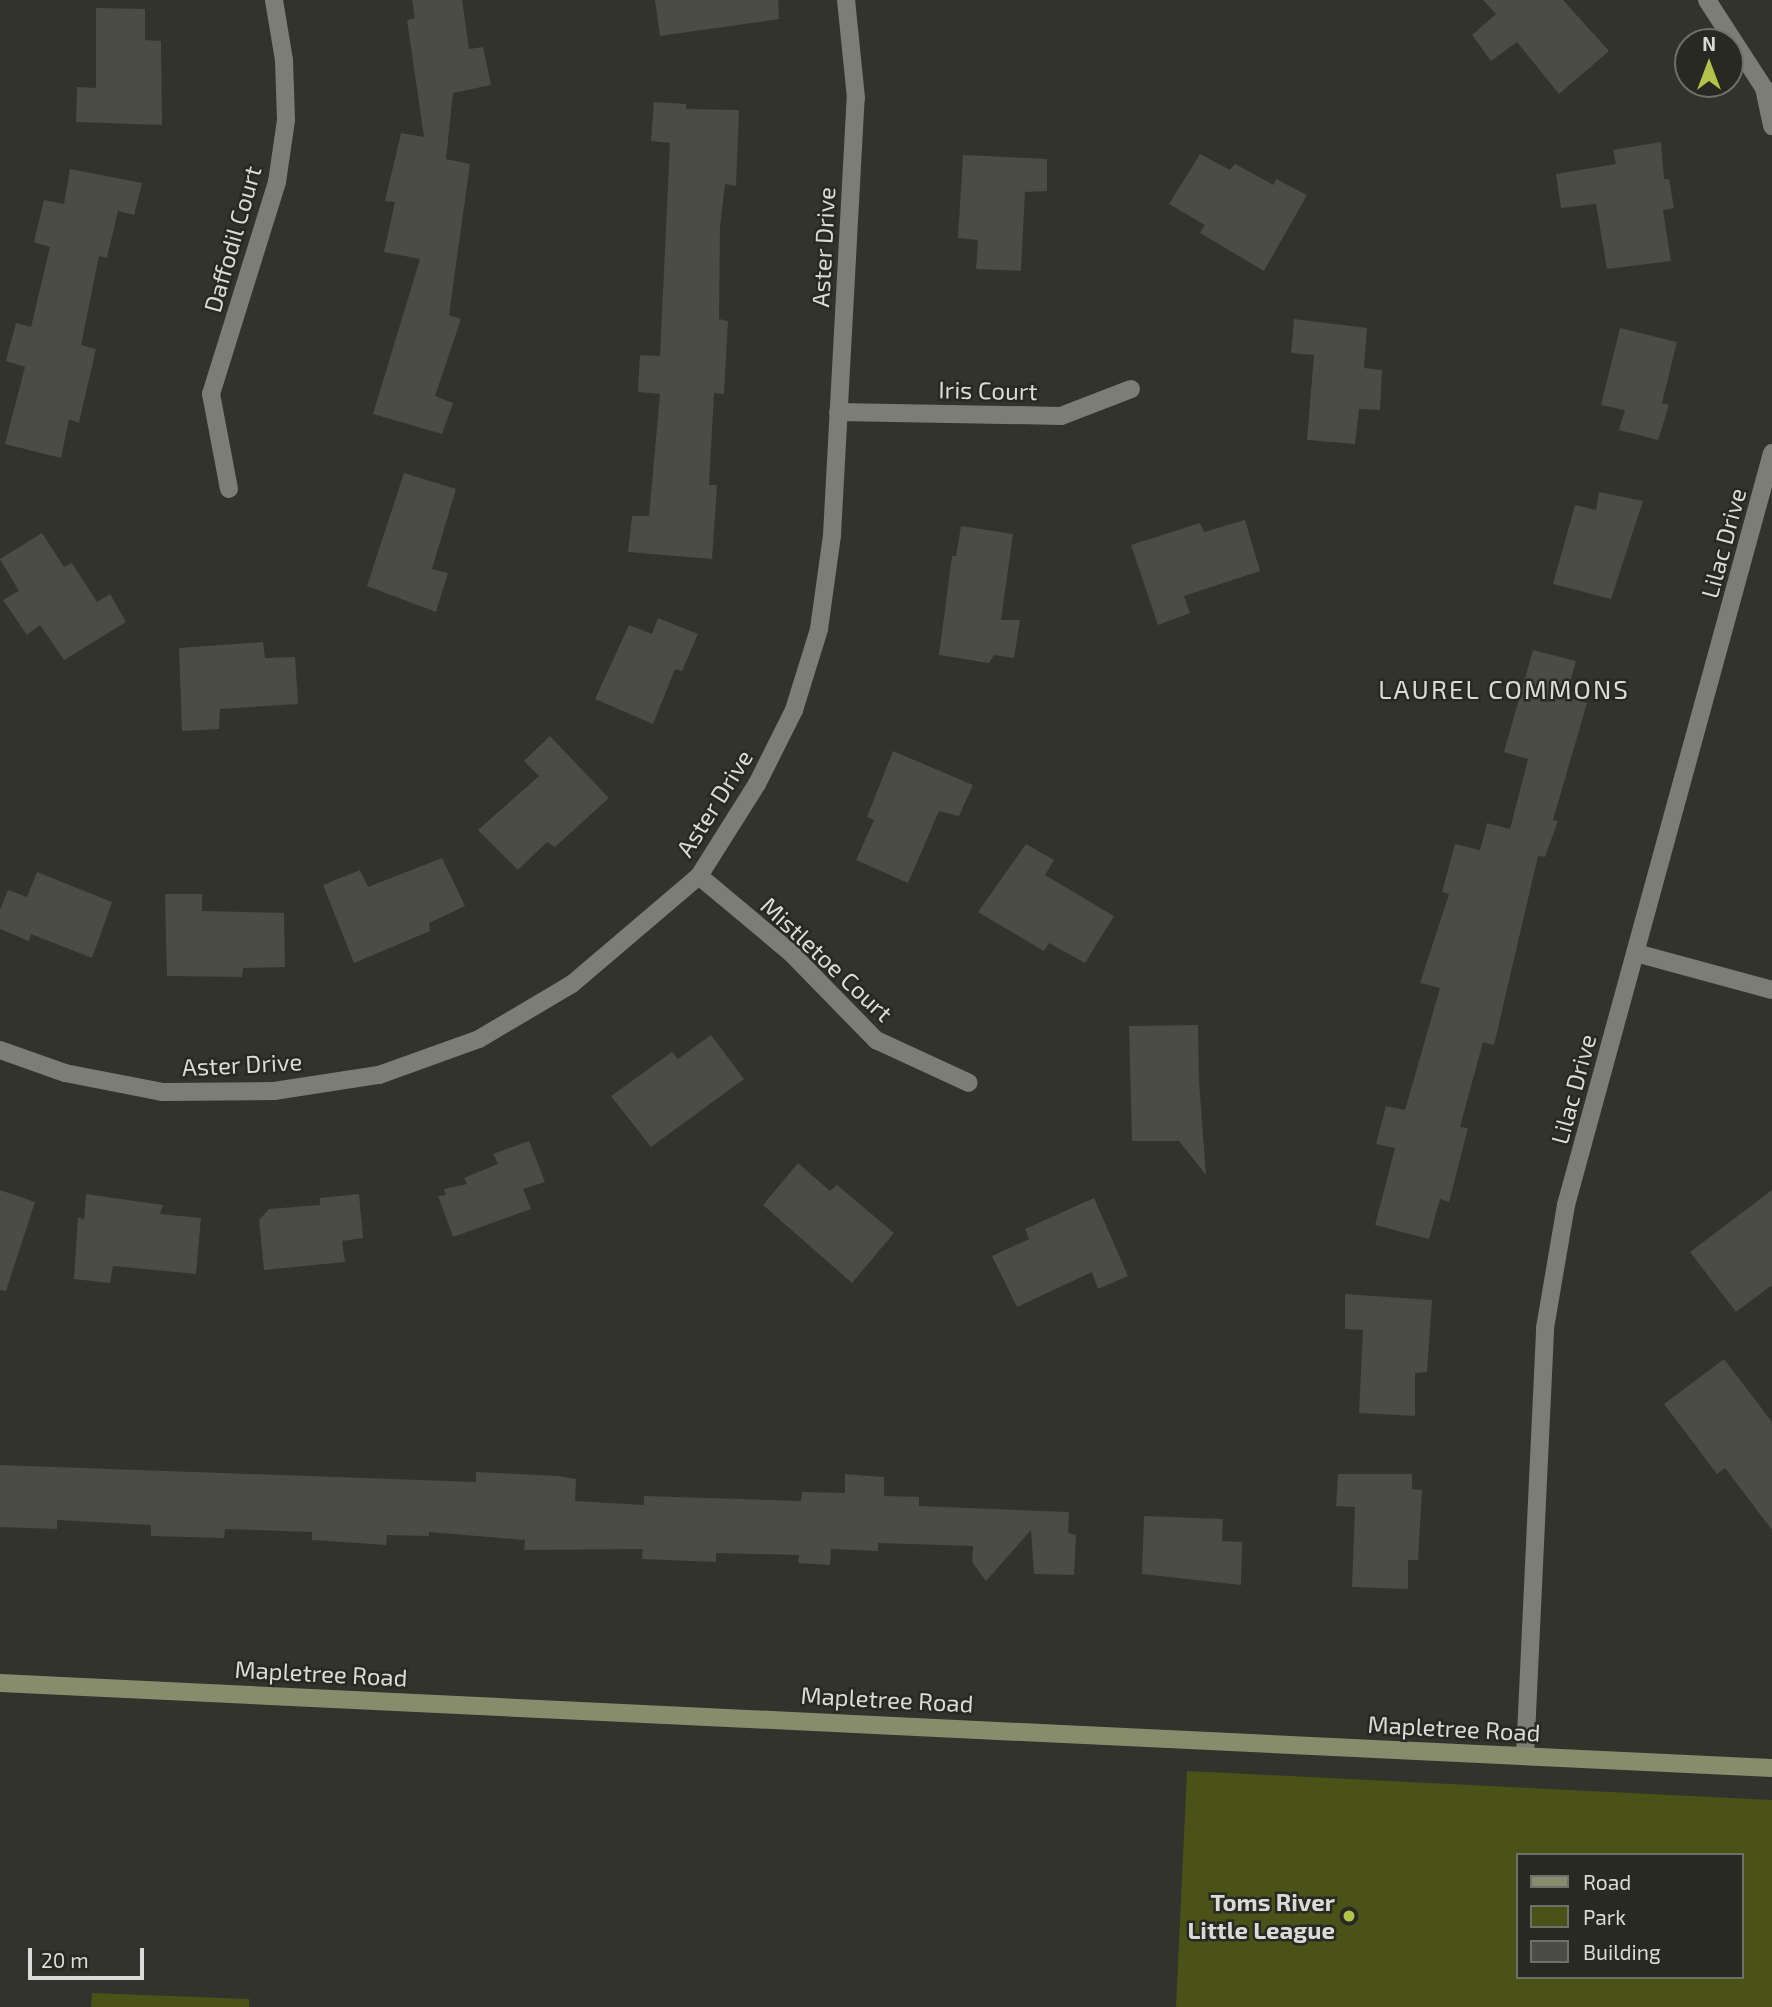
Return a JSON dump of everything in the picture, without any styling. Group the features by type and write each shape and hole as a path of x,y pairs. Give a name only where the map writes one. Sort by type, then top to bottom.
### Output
{"street":[{"name":"Daffodil Court","path":"229,489 211,394 278,182 286,120 284,60 274,0"},
{"name":"Aster Drive","path":"0,1050 65,1073 163,1092 274,1091 379,1075 479,1039 572,984 699,876 757,784 794,710 811,652 832,535 856,99 846,0"},
{"path":"1707,0 1768,87 1772,127"},
{"name":"Iris Court","path":"838,412 1061,416 1132,388"},
{"name":"Lilac Drive","path":"1525,1756 1545,1328 1566,1205 1772,453"},
{"name":"Mistletoe Court","path":"699,876 791,953 876,1041 969,1083"},
{"path":"1636,953 1772,990"},
{"name":"Mapletree Road","path":"0,1683 1772,1768"}],"green space":[{"name":"Toms River Little League","path":"1187,1771 1772,1800 1772,2007 1176,2007"},
{"path":"92,1993 249,1999 249,2007 91,2007"}],"building":[{"path":"412,0 462,0 469,49 483,47 491,85 453,93 446,159 470,164 449,315 461,319 435,396 453,403 442,434 373,414 420,259 384,252 395,202 385,201 401,133 424,137 407,20 415,18"},
{"path":"655,0 778,0 779,19 660,36"},
{"path":"1483,0 1563,0 1609,51 1559,94 1517,42 1491,61 1472,35 1496,14"},
{"path":"96,8 145,9 145,40 161,41 162,125 76,122 77,87 96,88"},
{"path":"654,102 686,104 686,109 739,110 736,186 725,184 720,228 719,319 728,321 724,394 714,393 709,485 717,485 712,559 628,552 632,516 649,516 660,394 638,392 640,355 660,356 670,143 651,141"},
{"path":"1661,142 1664,179 1669,179 1674,208 1663,210 1671,261 1607,269 1596,204 1561,208 1556,174 1616,164 1613,150"},
{"path":"1200,154 1230,170 1235,164 1274,185 1276,179 1307,195 1264,271 1200,233 1205,225 1169,204"},
{"path":"963,155 1047,159 1047,191 1025,192 1021,271 976,269 978,240 958,238"},
{"path":"70,169 142,183 134,215 118,211 107,258 99,256 81,345 96,349 79,423 69,419 61,458 5,444 25,367 6,361 16,323 31,327 50,247 34,242 44,200 64,204"},
{"path":"1294,319 1367,328 1364,368 1382,370 1380,410 1359,409 1355,444 1307,440 1314,355 1291,353"},
{"path":"1620,328 1677,342 1662,403 1669,405 1658,440 1619,430 1625,410 1601,405"},
{"path":"404,473 456,489 432,569 448,573 436,612 367,586"},
{"path":"1599,492 1643,501 1611,599 1553,584 1575,505 1596,510"},
{"path":"1245,520 1260,571 1184,596 1190,613 1158,625 1131,545 1200,523 1204,532"},
{"path":"961,526 1013,534 1001,620 1020,620 1014,658 994,655 989,663 939,655 952,556 956,556"},
{"path":"42,533 64,567 72,563 97,602 110,594 126,622 64,660 40,625 27,635 3,600 19,591 0,559"},
{"path":"658,618 698,634 682,671 675,669 653,724 595,699 629,625 652,634"},
{"path":"263,642 265,658 295,657 298,704 220,709 219,729 182,731 179,648"},
{"path":"1533,650 1576,661 1566,697 1587,703 1553,820 1558,821 1545,857 1538,856 1494,1045 1483,1042 1460,1127 1468,1128 1449,1202 1440,1199 1429,1239 1375,1225 1395,1148 1376,1144 1386,1106 1405,1110 1440,988 1420,983 1449,894 1442,892 1455,844 1480,850 1487,823 1510,829 1528,759 1504,752"},
{"path":"550,736 609,798 555,847 547,842 518,870 478,830 539,776 524,761"},
{"path":"893,751 973,785 959,816 939,811 908,883 856,860 874,820 867,817"},
{"path":"1026,844 1054,860 1045,875 1114,916 1085,963 1049,943 1044,951 978,912"},
{"path":"442,858 465,906 429,923 430,931 354,963 323,885 360,870 368,887"},
{"path":"37,872 112,902 92,958 31,934 29,941 0,929 0,910 8,890 27,897"},
{"path":"165,894 202,894 202,911 284,913 285,967 243,968 242,977 167,976"},
{"path":"1198,1025 1206,1175 1179,1141 1132,1141 1129,1026"},
{"path":"711,1035 744,1079 651,1147 611,1096 672,1052 678,1059"},
{"path":"529,1141 545,1182 523,1189 531,1209 453,1237 438,1196 446,1195 444,1189 467,1184 464,1178 498,1164 493,1154"},
{"path":"798,1163 830,1191 837,1185 894,1233 852,1283 763,1205"},
{"path":"0,1190 35,1202 6,1291 0,1290"},
{"path":"1772,1190 1772,1285 1736,1312 1690,1252"},
{"path":"86,1194 163,1205 160,1214 201,1218 196,1274 113,1266 110,1283 74,1279 78,1217 84,1220"},
{"path":"359,1194 363,1238 342,1241 345,1262 264,1270 259,1220 269,1209 320,1205 320,1198"},
{"path":"1094,1198 1128,1276 1098,1289 1092,1272 1017,1307 992,1256 1029,1239 1025,1229"},
{"path":"1345,1294 1432,1300 1427,1372 1415,1373 1415,1416 1359,1413 1363,1330 1345,1329"},
{"path":"1724,1359 1772,1422 1772,1530 1725,1468 1717,1474 1664,1404"},
{"path":"0,1465 476,1482 476,1472 558,1476 576,1479 575,1501 644,1505 644,1496 801,1501 802,1492 845,1493 845,1474 884,1477 884,1496 919,1497 919,1506 1069,1512 1068,1533 1076,1535 1074,1575 1034,1574 1031,1530 986,1581 972,1562 973,1546 878,1543 878,1551 831,1549 830,1565 798,1563 799,1555 716,1553 716,1562 642,1559 643,1549 524,1550 525,1540 429,1532 429,1536 387,1535 386,1545 312,1540 312,1532 225,1529 224,1538 151,1536 151,1525 57,1520 57,1529 0,1527"},
{"path":"1338,1474 1412,1474 1412,1489 1422,1490 1418,1560 1408,1560 1408,1589 1352,1587 1355,1507 1336,1506"},
{"path":"1144,1516 1223,1519 1222,1541 1242,1542 1241,1585 1142,1574"}],"place":[{"name":"Toms River Little League","path":"1349,1916"}],"district":[{"name":"LAUREL COMMONS","path":"1504,689"}]}
